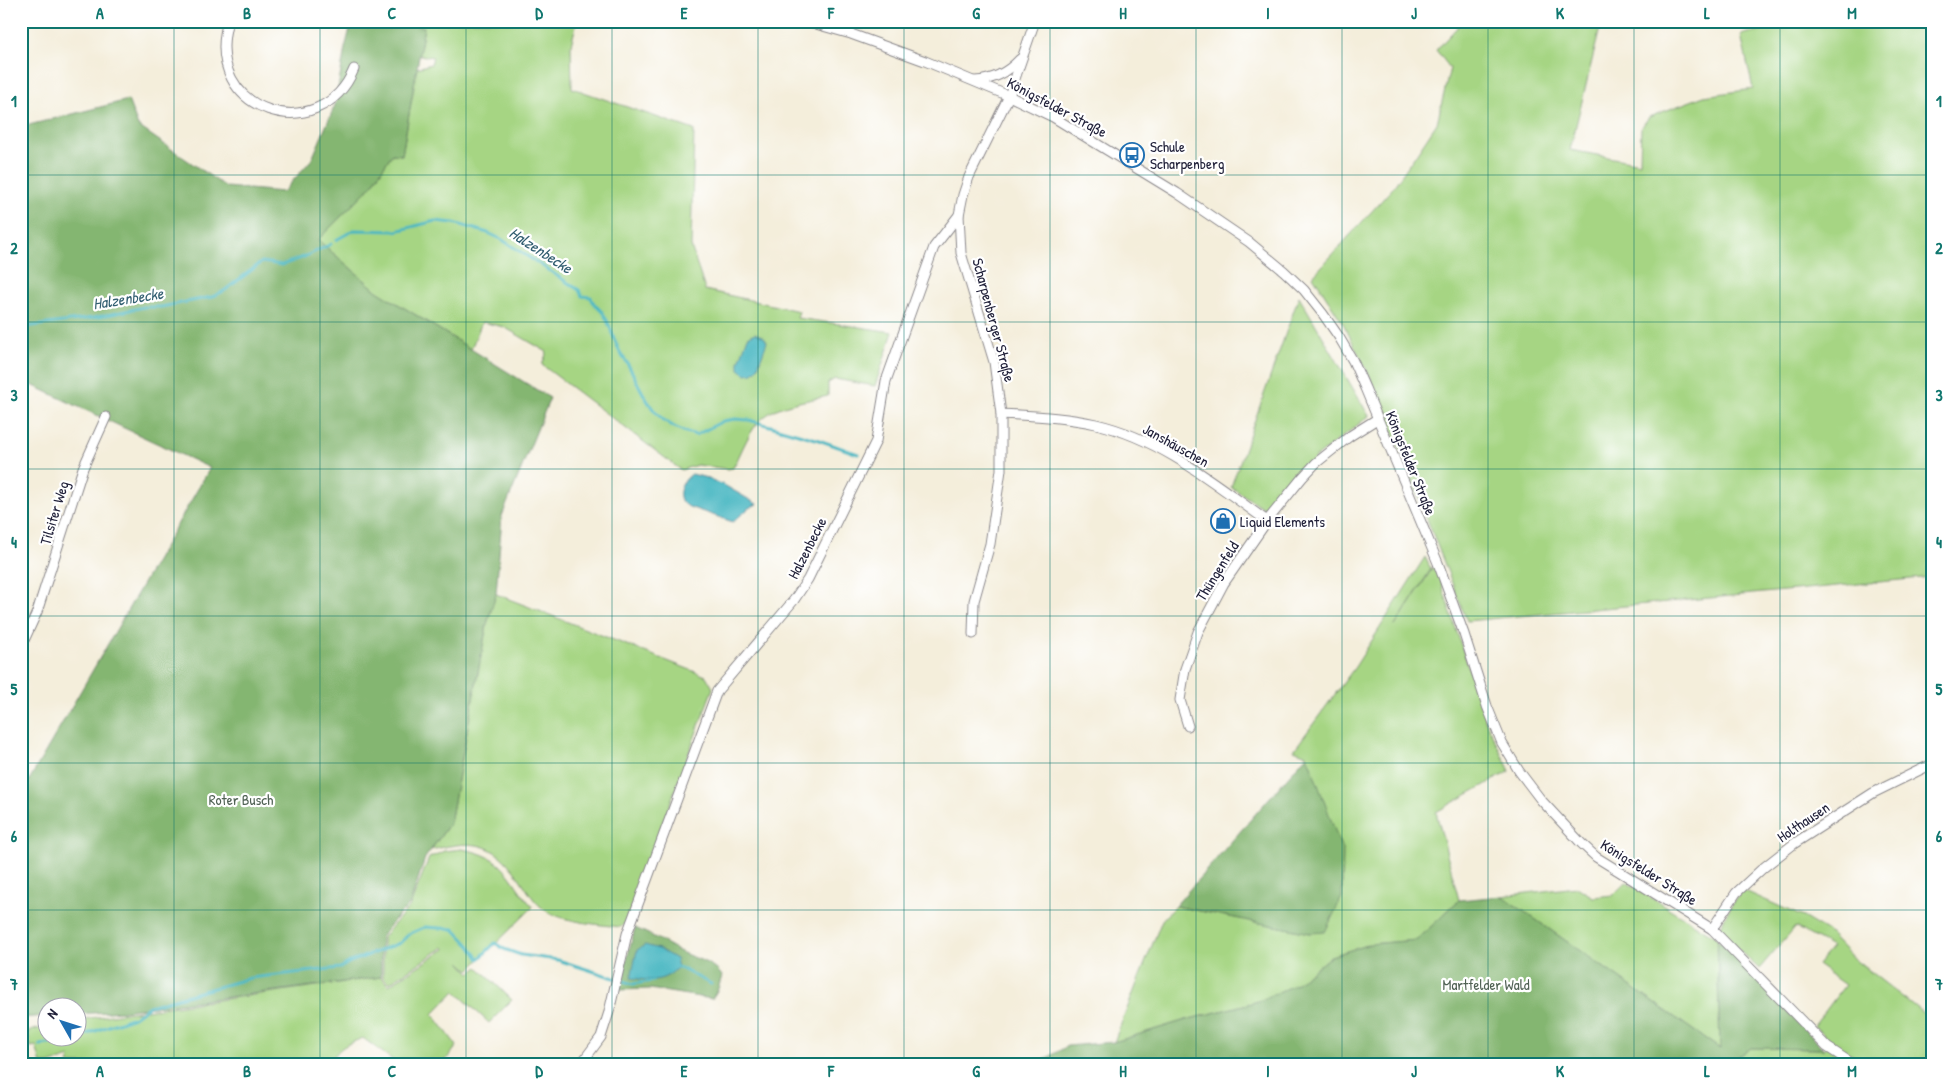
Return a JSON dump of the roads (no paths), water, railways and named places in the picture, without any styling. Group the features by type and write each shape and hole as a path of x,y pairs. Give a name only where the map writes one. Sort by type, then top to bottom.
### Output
{"street":[{"path":"228,21 224,35 223,52 226,67 239,90 252,102 267,110 282,114 302,112 319,107 348,84 354,69"},
{"name":"Königsfelder Straße","path":"805,21 889,47 974,81 1077,130 1170,188 1249,242 1284,271 1324,314 1353,361 1438,563 1493,724 1519,772 1541,800 1596,857 1712,929 1827,1047 1853,1064"},
{"name":"Scharpenberger Straße","path":"973,634 974,602 990,544 1001,470 1001,414 994,362 961,253 959,215 969,177 1009,96 1036,21"},
{"name":"Scharpenberger Straße","path":"974,81 984,81 1004,73 1024,55"},
{"name":"Halzenbecke","path":"581,1064 601,1037 609,1012 627,934 717,691 783,614 802,588 876,441 886,381 934,247 959,215"},
{"name":"Janshäuschen","path":"1001,414 1074,420 1098,424 1141,439 1192,468 1267,521"},
{"name":"Tilsiter Weg","path":"21,647 37,612 83,468 106,417"},
{"name":"Thüngenfeld","path":"1188,726 1180,700 1185,669 1198,632 1224,582 1267,521 1316,464 1350,436 1377,419"},
{"name":"Holthausen","path":"1712,929 1736,893 1762,868 1796,843 1873,794 1932,764"}],"water":[{"path":"755,333 764,337 767,342 757,369 753,373 746,374 739,369 739,362 748,337"},
{"path":"692,474 724,485 757,504 749,508 733,522 689,507 682,502 680,490 683,483"},
{"path":"645,945 659,949 676,959 678,967 667,976 656,980 631,978 637,950"}],"waterway":[{"name":"Halzenbecke","path":"336,240 354,230 396,231 435,221 454,223 488,233 501,239 579,290 582,296 591,297 594,304 603,313 622,356 652,408 669,424 696,435 723,421 735,419 749,420 816,439 858,454"},
{"name":"Halzenbecke","path":"25,327 93,318 144,307 161,307 212,297 224,291 262,262 282,265 331,244"},
{"path":"88,1034 134,1017 149,1006 250,978 340,968 350,962 400,943 409,934 425,927 454,929 479,959 495,943 504,949 521,955 558,960 633,984 653,981"},
{"path":"678,967 711,984"}],"place":[{"name":"Schule Scharpenberg","path":"1132,155"},
{"name":"Liquid Elements","path":"1223,521"}],"park label":[{"name":"Roter Busch","path":"241,799"},
{"name":"Martfelder Wald","path":"1486,984"}]}
